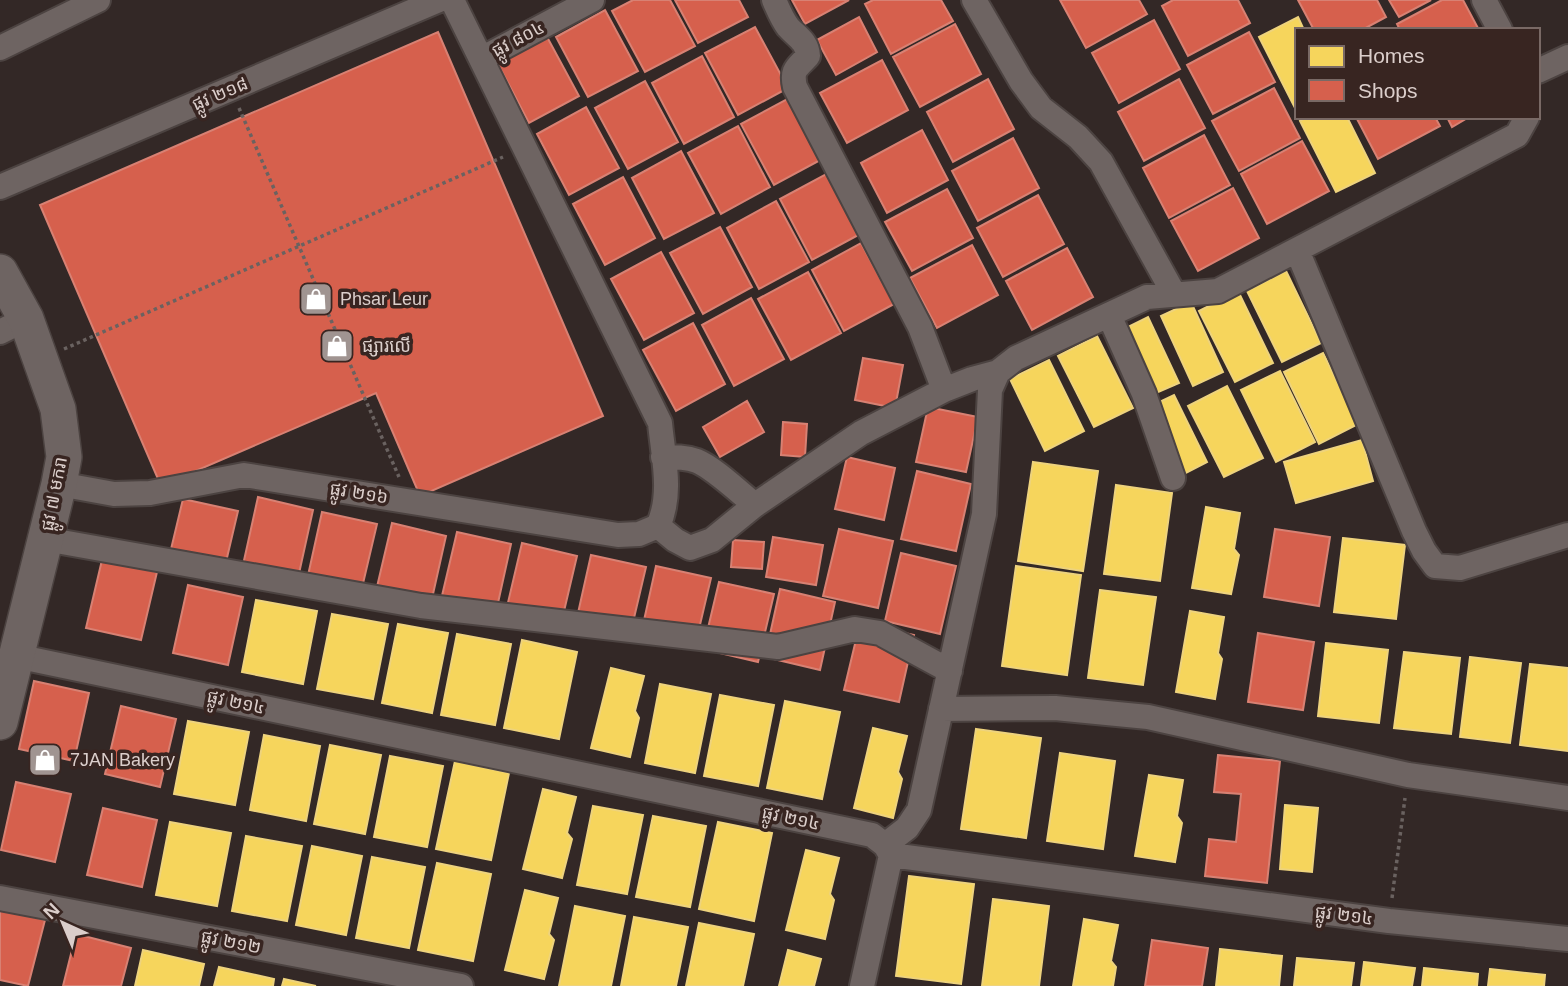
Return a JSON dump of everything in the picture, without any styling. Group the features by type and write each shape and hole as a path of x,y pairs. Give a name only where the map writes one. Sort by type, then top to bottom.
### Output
{"street":[{"path":"0,48 98,0"},
{"name":"ផ្លូវ ២១៨","path":"0,187 439,0"},
{"path":"452,0 660,423 667,492 664,513 658,526 690,548 712,540 755,505 861,433 944,390 998,372 1016,358 1147,297 1218,291 1517,135 1526,119"},
{"name":"ផ្លូវ ៨០៤","path":"481,59 592,0"},
{"path":"774,0 790,29 808,48 808,55 795,70 794,87 920,327 944,390"},
{"path":"974,0 1021,81 1041,108 1078,136 1101,162 1174,294"},
{"path":"1484,0 1499,28"},
{"path":"1540,70 1568,57"},
{"path":"1297,250 1414,531 1424,551 1436,566 1460,568 1568,535"},
{"name":"ផ្លូវ ៧ មករា","path":"0,272 13,325 40,360 58,409 64,457 0,722"},
{"path":"1109,315 1144,394 1173,478"},
{"path":"862,986 888,850 919,810 950,671 984,514 990,390 998,372"},
{"path":"663,457 682,457 697,461 755,505"},
{"name":"ផ្លូវ ២១៦","path":"59,484 114,494 150,494 244,475 618,534 639,534 658,526"},
{"path":"45,539 421,606 778,647 855,629 880,633 950,671"},
{"name":"ផ្លូវ ២១៤","path":"16,656 872,835 888,850 1389,921 1568,939"},
{"path":"941,709 1055,708 1148,717 1408,775 1568,799"},
{"name":"ផ្លូវ ២១២","path":"0,898 461,986"}],"path":[{"path":"230,89 410,501"},
{"path":"40,360 525,147"},
{"path":"1389,921 1408,775"}],"building: Homes":[{"path":"1298,17 1303,28 1295,28 1295,108 1259,37"},
{"path":"1348,119 1375,173 1336,192 1300,121"},
{"path":"1286,271 1321,343 1282,362 1247,291"},
{"path":"1238,291 1273,363 1235,382 1199,311"},
{"path":"1191,302 1223,372 1193,386 1161,316"},
{"path":"1148,317 1179,383 1156,393 1126,328"},
{"path":"1097,336 1133,408 1094,427 1058,356"},
{"path":"1323,353 1358,424 1319,444 1284,372"},
{"path":"1049,360 1084,431 1045,451 1010,379"},
{"path":"1280,371 1315,442 1276,462 1241,390"},
{"path":"1227,386 1263,458 1224,477 1188,406"},
{"path":"1174,395 1207,462 1184,474 1151,406"},
{"path":"1362,440 1373,481 1296,503 1284,462"},
{"path":"1033,462 1098,471 1083,571 1018,561"},
{"path":"1116,485 1172,493 1160,581 1104,574"},
{"path":"1206,507 1240,513 1234,549 1239,555 1231,594 1192,588"},
{"path":"1343,538 1405,545 1396,619 1334,612"},
{"path":"1016,566 1081,575 1067,675 1002,666"},
{"path":"1100,590 1156,597 1143,685 1088,678"},
{"path":"256,600 317,611 303,684 242,672"},
{"path":"1190,611 1224,617 1218,653 1222,659 1215,699 1176,692"},
{"path":"332,614 388,624 373,699 317,689"},
{"path":"398,624 448,633 432,713 382,703"},
{"path":"457,634 511,644 495,725 441,715"},
{"path":"522,640 577,652 559,739 504,728"},
{"path":"1326,643 1388,650 1379,723 1318,716"},
{"path":"1404,652 1460,658 1451,734 1394,728"},
{"path":"1470,657 1521,663 1510,743 1460,737"},
{"path":"1530,664 1568,668 1568,751 1520,745"},
{"path":"611,668 644,676 635,711 639,718 630,757 591,748"},
{"path":"660,684 711,694 695,773 645,763"},
{"path":"720,695 774,705 758,786 704,776"},
{"path":"785,701 840,712 822,799 767,788"},
{"path":"188,721 249,732 235,805 174,794"},
{"path":"873,728 907,736 898,772 902,779 893,818 854,808"},
{"path":"976,729 1041,738 1026,838 961,829"},
{"path":"264,735 320,746 306,821 250,810"},
{"path":"330,745 381,755 365,834 314,824"},
{"path":"1060,753 1115,761 1103,849 1047,841"},
{"path":"390,756 443,766 427,847 374,837"},
{"path":"455,761 509,773 491,860 436,849"},
{"path":"1149,775 1183,780 1177,816 1182,823 1175,862 1135,856"},
{"path":"543,789 576,797 567,833 572,839 562,878 523,869"},
{"path":"1285,805 1318,808 1312,872 1280,869"},
{"path":"593,806 643,815 627,894 577,885"},
{"path":"653,816 706,826 690,907 636,897"},
{"path":"170,822 231,833 217,906 156,895"},
{"path":"718,822 772,833 754,921 699,909"},
{"path":"246,836 302,846 287,921 232,911"},
{"path":"312,846 362,856 346,935 296,925"},
{"path":"806,850 839,858 830,894 834,900 825,939 786,930"},
{"path":"372,857 425,867 409,948 356,938"},
{"path":"437,863 491,874 473,961 418,950"},
{"path":"909,876 974,884 961,984 896,976"},
{"path":"525,890 558,898 549,934 554,940 544,979 505,970"},
{"path":"993,899 1049,906 1039,986 982,986"},
{"path":"575,906 625,916 611,986 559,986"},
{"path":"634,917 688,927 676,986 621,986"},
{"path":"1084,919 1118,925 1111,961 1116,967 1113,986 1073,986"},
{"path":"699,923 754,934 743,986 686,986"},
{"path":"1220,949 1282,956 1279,986 1216,986"},
{"path":"143,950 204,964 199,986 135,986"},
{"path":"788,950 821,959 814,986 779,986"},
{"path":"1297,958 1354,963 1351,986 1294,986"},
{"path":"1364,962 1415,968 1412,986 1361,986"},
{"path":"219,967 274,979 273,986 214,986"},
{"path":"1424,968 1478,974 1477,986 1422,986"},
{"path":"1490,969 1545,975 1544,986 1488,986"},
{"path":"284,979 316,986 282,986"}],"building: Shops":[{"path":"633,0 670,0 695,46 645,72 612,11"},
{"path":"675,0 739,0 748,17 698,43"},
{"path":"792,0 849,0 805,24"},
{"path":"873,0 941,0 953,21 891,54 865,4"},
{"path":"1060,0 1139,0 1147,14 1086,48"},
{"path":"1173,0 1238,0 1250,23 1188,56 1162,6"},
{"path":"1298,0 1377,0 1386,17 1366,28 1313,28"},
{"path":"1389,0 1431,0 1399,17"},
{"path":"1442,0 1463,0 1478,28 1399,28 1397,24"},
{"path":"605,10 638,71 588,97 556,37"},
{"path":"859,17 877,52 836,75 817,40"},
{"path":"1154,20 1180,69 1119,103 1092,53"},
{"path":"955,24 981,74 920,107 893,57"},
{"path":"755,27 788,88 738,115 705,53"},
{"name":"ផ្សារលើ","path":"438,32 603,416 420,496 376,393 161,486 40,205"},
{"path":"1249,32 1275,82 1213,114 1187,65"},
{"path":"546,35 579,96 529,123 497,62"},
{"path":"702,56 734,117 684,144 652,83"},
{"path":"882,60 908,110 847,143 820,93"},
{"path":"988,79 1014,129 953,162 927,112"},
{"path":"1179,79 1205,128 1144,161 1118,112"},
{"path":"645,81 678,142 628,169 595,108"},
{"path":"1274,88 1300,138 1239,171 1212,121"},
{"path":"791,97 824,158 774,185 741,124"},
{"path":"586,107 619,168 569,195 537,134"},
{"path":"1357,119 1436,119 1440,126 1378,159"},
{"path":"1448,119 1466,119 1452,127"},
{"path":"738,126 770,187 721,214 688,153"},
{"path":"922,130 948,180 887,213 861,163"},
{"path":"1204,135 1230,185 1169,218 1143,168"},
{"path":"1013,138 1039,188 978,221 952,171"},
{"path":"1302,141 1329,191 1267,224 1241,174"},
{"path":"681,151 714,213 664,239 632,178"},
{"path":"830,172 862,233 812,260 780,199"},
{"path":"623,177 655,238 605,265 573,204"},
{"path":"1233,188 1259,238 1198,271 1171,221"},
{"path":"947,189 973,238 912,271 885,222"},
{"path":"1038,195 1064,244 1003,277 977,228"},
{"path":"776,201 809,262 759,289 727,228"},
{"path":"720,227 752,287 703,314 670,253"},
{"path":"861,243 894,304 844,331 812,270"},
{"path":"972,245 998,295 937,328 910,278"},
{"path":"1067,248 1093,297 1032,330 1006,281"},
{"path":"661,252 694,313 644,340 611,279"},
{"path":"808,272 841,333 791,360 758,299"},
{"path":"751,298 784,359 734,386 702,325"},
{"path":"693,323 725,384 676,411 643,350"},
{"path":"863,358 903,365 895,408 855,400"},
{"path":"747,401 764,432 720,457 703,427"},
{"path":"928,407 978,417 966,472 916,462"},
{"path":"783,422 807,424 805,457 781,455"},
{"path":"847,457 895,468 884,520 835,509"},
{"path":"917,471 971,484 956,551 901,539"},
{"path":"258,497 313,510 298,578 243,565"},
{"path":"183,499 238,511 222,579 167,566"},
{"path":"322,512 377,524 361,592 307,580"},
{"path":"392,523 446,536 431,603 376,591"},
{"path":"839,529 893,541 878,608 823,596"},
{"path":"1275,529 1330,537 1319,606 1264,597"},
{"path":"457,532 511,544 496,612 441,600"},
{"path":"773,537 823,545 816,585 766,577"},
{"path":"733,540 764,542 762,569 731,567"},
{"path":"522,543 577,556 561,624 506,611"},
{"path":"901,553 956,566 940,634 885,621"},
{"path":"591,555 646,567 630,635 576,622"},
{"path":"102,560 157,572 141,640 86,628"},
{"path":"656,566 711,578 695,646 641,634"},
{"path":"719,582 774,594 758,662 703,649"},
{"path":"188,585 243,597 228,665 173,653"},
{"path":"780,589 835,602 820,670 765,657"},
{"path":"860,623 914,635 899,702 844,690"},
{"path":"1258,633 1314,642 1303,710 1248,702"},
{"path":"34,681 89,693 74,761 19,749"},
{"path":"121,706 176,719 160,787 105,774"},
{"path":"1218,755 1280,761 1267,883 1205,876 1209,839 1236,842 1241,794 1214,792"},
{"path":"16,782 71,794 55,862 1,850"},
{"path":"103,808 157,820 142,887 87,875"},
{"path":"0,908 45,920 28,986 0,980"},
{"path":"76,934 131,948 121,986 63,986"},
{"path":"1152,940 1208,948 1202,986 1145,986"}],"place":[{"name":"Phsar Leur","path":"316,299"},
{"name":"ផ្សារលើ","path":"337,346"},
{"name":"7JAN Bakery","path":"45,760"}]}
